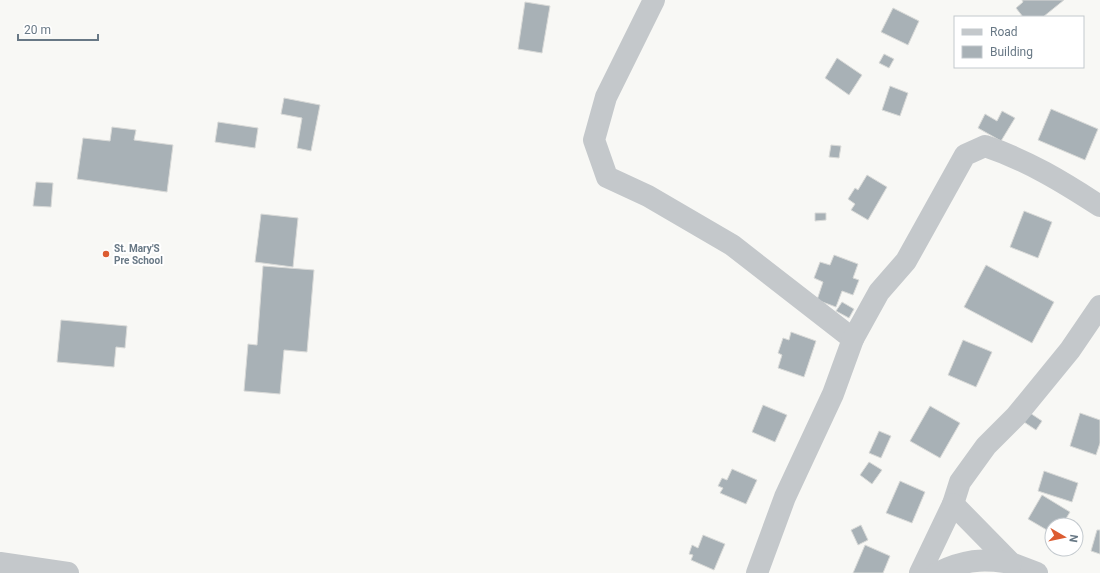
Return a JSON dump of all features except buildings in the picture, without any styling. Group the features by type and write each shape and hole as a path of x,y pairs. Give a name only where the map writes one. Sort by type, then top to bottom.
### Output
{"street":[{"path":"654,0 606,97 594,140 606,177 648,196 732,245 853,339"},
{"path":"757,573 785,497 833,394 853,339 879,292 906,261 966,155 985,146 1008,154 1055,177 1100,206"},
{"path":"920,573 953,504 960,482 986,446 1016,416 1060,362 1100,306"},
{"path":"953,504 1011,563"},
{"path":"937,573 957,564 986,559 1011,563 1037,573"},
{"path":"0,563 68,573"}],"place":[{"name":"St. Mary'S Pre School","path":"106,254"}]}
